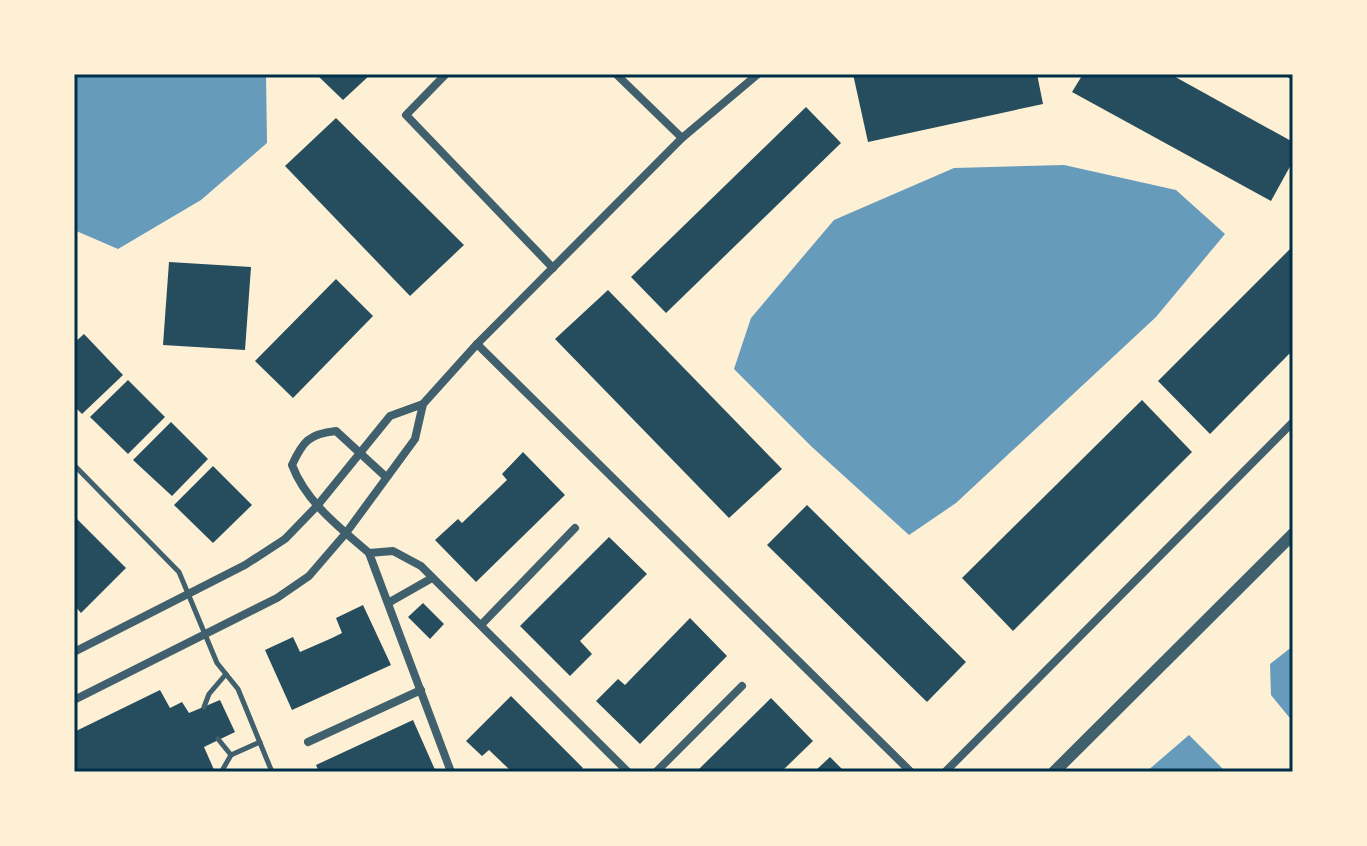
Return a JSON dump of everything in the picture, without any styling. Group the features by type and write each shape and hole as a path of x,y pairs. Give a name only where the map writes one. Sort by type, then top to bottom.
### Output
{"street":[{"path":"446,74 406,115 553,268"},
{"path":"616,74 682,138"},
{"path":"74,652 245,565 285,539 317,506 390,416 423,404 477,344 682,138 758,74"},
{"path":"477,344 911,772"},
{"path":"74,700 294,588 324,562 415,439 423,404"},
{"path":"945,772 1293,422"},
{"path":"386,477 336,431 317,433 300,447 292,465 299,485 317,506 369,553 451,772"},
{"path":"481,625 575,528"},
{"path":"1054,772 1293,534"},
{"path":"369,553 393,551 421,566 628,772"},
{"path":"388,603 432,578"},
{"path":"656,772 742,686"},
{"path":"308,742 421,690"}],"lane":[{"path":"74,465 179,572 217,663 238,689 272,772"},
{"path":"204,707 209,694 226,674"},
{"path":"218,739 231,755"},
{"path":"224,772 231,755 260,742"}],"water":[{"path":"74,74 266,74 267,143 201,200 118,249 74,230"},
{"path":"1064,165 1176,190 1225,234 1156,317 956,503 909,535 812,447 734,369 751,318 834,220 954,168"},
{"path":"1293,646 1293,722 1271,695 1270,664"},
{"path":"1189,735 1226,772 1146,772"}],"building":[{"path":"316,74 371,74 343,100"},
{"path":"853,74 1037,74 1043,104 868,142"},
{"path":"1083,74 1170,74 1293,142 1293,161 1271,201 1072,92"},
{"path":"806,107 841,143 666,313 631,277"},
{"path":"336,118 464,245 410,296 285,166"},
{"path":"1293,246 1293,350 1210,434 1158,381"},
{"path":"169,262 251,267 245,350 163,345"},
{"path":"336,279 373,316 293,398 255,361"},
{"path":"608,290 782,469 729,518 555,339"},
{"path":"84,334 123,375 82,414 74,406 74,343"},
{"path":"128,380 165,417 128,454 90,417"},
{"path":"1142,400 1192,452 1013,631 962,578"},
{"path":"171,422 208,459 172,496 133,460"},
{"path":"523,452 565,495 476,582 435,540 458,519 462,523 507,480 502,474"},
{"path":"213,466 252,505 213,543 174,505"},
{"path":"807,505 966,662 927,702 767,545"},
{"path":"74,516 126,568 81,613 74,605"},
{"path":"609,537 647,574 580,641 592,654 570,676 520,626"},
{"path":"423,603 444,624 430,639 408,617"},
{"path":"363,605 391,665 292,710 265,650 293,637 300,652 332,638 342,633 336,618"},
{"path":"690,618 727,656 640,744 596,701 618,679 625,685"},
{"path":"160,690 170,708 182,702 189,713 220,700 235,732 204,747 215,772 74,772 74,732"},
{"path":"511,696 583,768 579,772 512,772 489,750 482,756 466,741"},
{"path":"771,698 813,741 781,772 696,772"},
{"path":"413,720 436,772 319,772 316,765"},
{"path":"830,757 845,772 814,772"}]}
